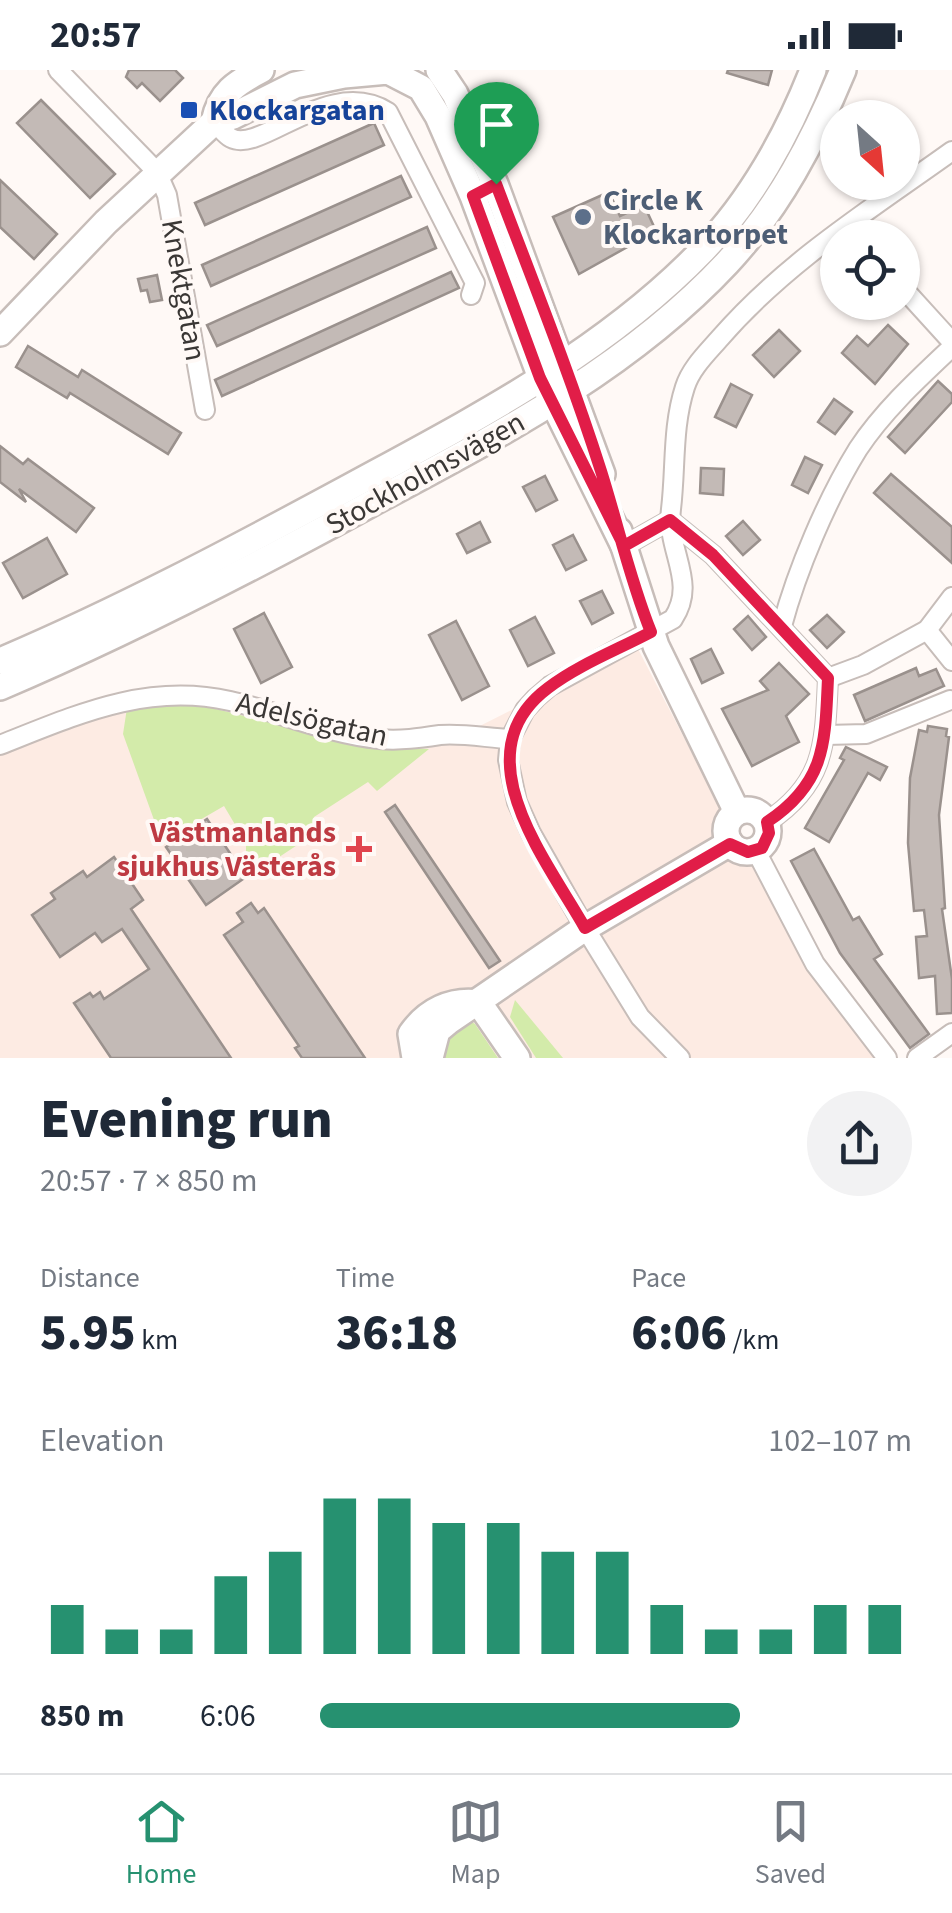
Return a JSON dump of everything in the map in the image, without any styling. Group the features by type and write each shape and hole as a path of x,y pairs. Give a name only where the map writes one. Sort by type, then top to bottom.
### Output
{"street":[{"path":"58,70 156,172"},
{"path":"214,122 218,102 261,70"},
{"name":"Stockholmsvägen","path":"0,661 290,519 551,371 613,330 704,250 741,204 775,150 812,70"},
{"name":"Stockholmsvägen","path":"0,687 50,666 332,525 562,396 639,344 698,291 747,239 818,131 843,70"},
{"path":"0,333 156,172 214,122 296,85 388,71 433,76 438,116 484,190 551,371 624,546 651,632 736,812"},
{"path":"214,122 232,139 246,140 294,117 337,103 373,102 388,112 475,283 471,294"},
{"path":"856,220 952,151"},
{"name":"Knektgatan","path":"156,172 167,195 205,410"},
{"path":"440,212 484,190"},
{"path":"680,1058 640,1016 585,928 518,802 510,778 510,740 525,710 550,686 673,619 684,596 670,538 670,520 676,426 686,384 762,293 820,248"},
{"path":"782,626 810,549 860,446 952,344 920,308"},
{"path":"624,546 670,520"},
{"path":"670,520 713,555 828,678 826,735 815,774 804,790 767,822"},
{"path":"828,678 898,648 927,630 952,597"},
{"path":"927,630 952,661"},
{"name":"Adelsögatan","path":"0,744 99,706 145,696 187,694 228,700 382,740 442,735 510,740"},
{"path":"826,735 866,734 950,700"},
{"path":"752,810 767,822 769,833 762,848 740,851 730,844 726,828 736,812 752,810"},
{"path":"430,1058 437,1031 585,928 730,844"},
{"path":"756,851 815,964 887,1058"},
{"path":"414,1058 411,1034 419,1022 456,1001 479,1002"},
{"path":"479,1002 517,1058"},
{"path":"917,1058 952,1033"}],"shaded area":[{"name":"Västmanlands sjukhus Västerås","path":"637,647 723,813 714,837 722,860 758,868 878,1058 0,1058 0,746 55,725 181,696 360,739 454,739"}],"green space":[{"path":"188,702 361,745 429,749 377,791 368,782 314,817 320,830 258,871 224,806 162,842 123,734 127,708"},
{"path":"515,1000 563,1058 536,1058 510,1017"},
{"path":"469,1020 498,1058 438,1058 443,1036"}],"building":[{"path":"129,70 175,70 183,78 160,101 142,83 137,88 126,77"},
{"path":"772,70 768,85 727,73"},
{"path":"41,100 115,174 90,198 17,123"},
{"path":"374,123 384,145 205,225 195,203"},
{"path":"401,176 411,197 211,286 202,265"},
{"path":"0,180 57,234 34,259 0,227"},
{"path":"609,192 620,216 644,205 656,231 579,274 553,217"},
{"path":"427,227 436,248 217,346 207,325"},
{"path":"451,272 459,288 222,396 215,380"},
{"path":"157,275 162,300 150,302 138,279"},
{"path":"888,325 908,344 875,384 842,353 857,336 868,346"},
{"path":"779,330 800,351 774,377 753,355"},
{"path":"28,346 78,377 82,370 181,433 168,454 70,393 67,398 16,367"},
{"path":"938,381 952,394 952,402 905,453 888,437"},
{"path":"731,384 752,395 736,427 715,417"},
{"path":"834,399 852,412 835,434 818,422"},
{"path":"0,446 23,464 28,459 94,508 76,532 19,489 26,502 0,482"},
{"path":"805,457 822,465 808,493 792,485"},
{"path":"701,468 724,469 723,495 700,493"},
{"path":"891,474 952,527 952,563 874,493"},
{"path":"545,476 557,500 536,511 523,487"},
{"path":"743,521 760,540 743,555 726,536"},
{"path":"480,522 490,542 467,553 457,534"},
{"path":"573,535 586,560 566,570 553,545"},
{"path":"47,538 67,574 23,598 3,563"},
{"path":"602,591 613,613 592,624 580,601"},
{"path":"264,613 292,667 261,683 234,629"},
{"path":"827,615 844,632 827,648 810,630"},
{"path":"748,616 766,637 752,650 734,629"},
{"path":"535,617 554,653 528,666 510,630"},
{"path":"456,621 489,686 462,700 429,635"},
{"path":"711,649 723,673 702,683 691,659"},
{"path":"779,663 809,694 786,716 799,742 752,766 722,709 768,690 760,681"},
{"path":"916,668 919,676 936,669 944,686 865,721 854,695"},
{"path":"928,726 947,729 949,737 939,815 945,908 942,909 952,979 952,1013 937,1014 935,976 919,978 916,937 927,936 924,910 914,911 908,843 910,778 919,730 927,732"},
{"path":"846,747 887,767 880,780 868,773 829,842 805,828 844,760 840,758"},
{"path":"395,805 500,961 489,968 385,812"},
{"path":"207,819 246,877 206,905 166,847"},
{"path":"814,849 853,920 859,917 882,954 874,959 929,1034 910,1048 840,953 791,861"},
{"path":"114,857 143,900 131,909 231,1058 111,1058 74,1003 90,993 93,997 100,992 104,999 149,969 122,929 102,942 95,933 60,957 32,915 55,899 51,893 83,871 87,877"},
{"path":"251,903 258,913 264,908 365,1058 302,1058 295,1048 299,1046 224,935 243,922 237,913"}],"place":[{"name":"Klockargatan","path":"189,110"},
{"name":"Circle K Klockartorpet","path":"583,217"},
{"name":"Västmanlands sjukhus Västerås","path":"359,849"}],"route":[{"path":"496,184 473,196 515,315 540,378 624,546 670,520 713,555 828,678 826,735 815,774 793,802 767,822 769,833 762,848 740,851 730,844 585,928 518,802 510,778 510,740 525,710 550,686 651,632 644,614 624,546 602,474 586,426 496,184"}]}
